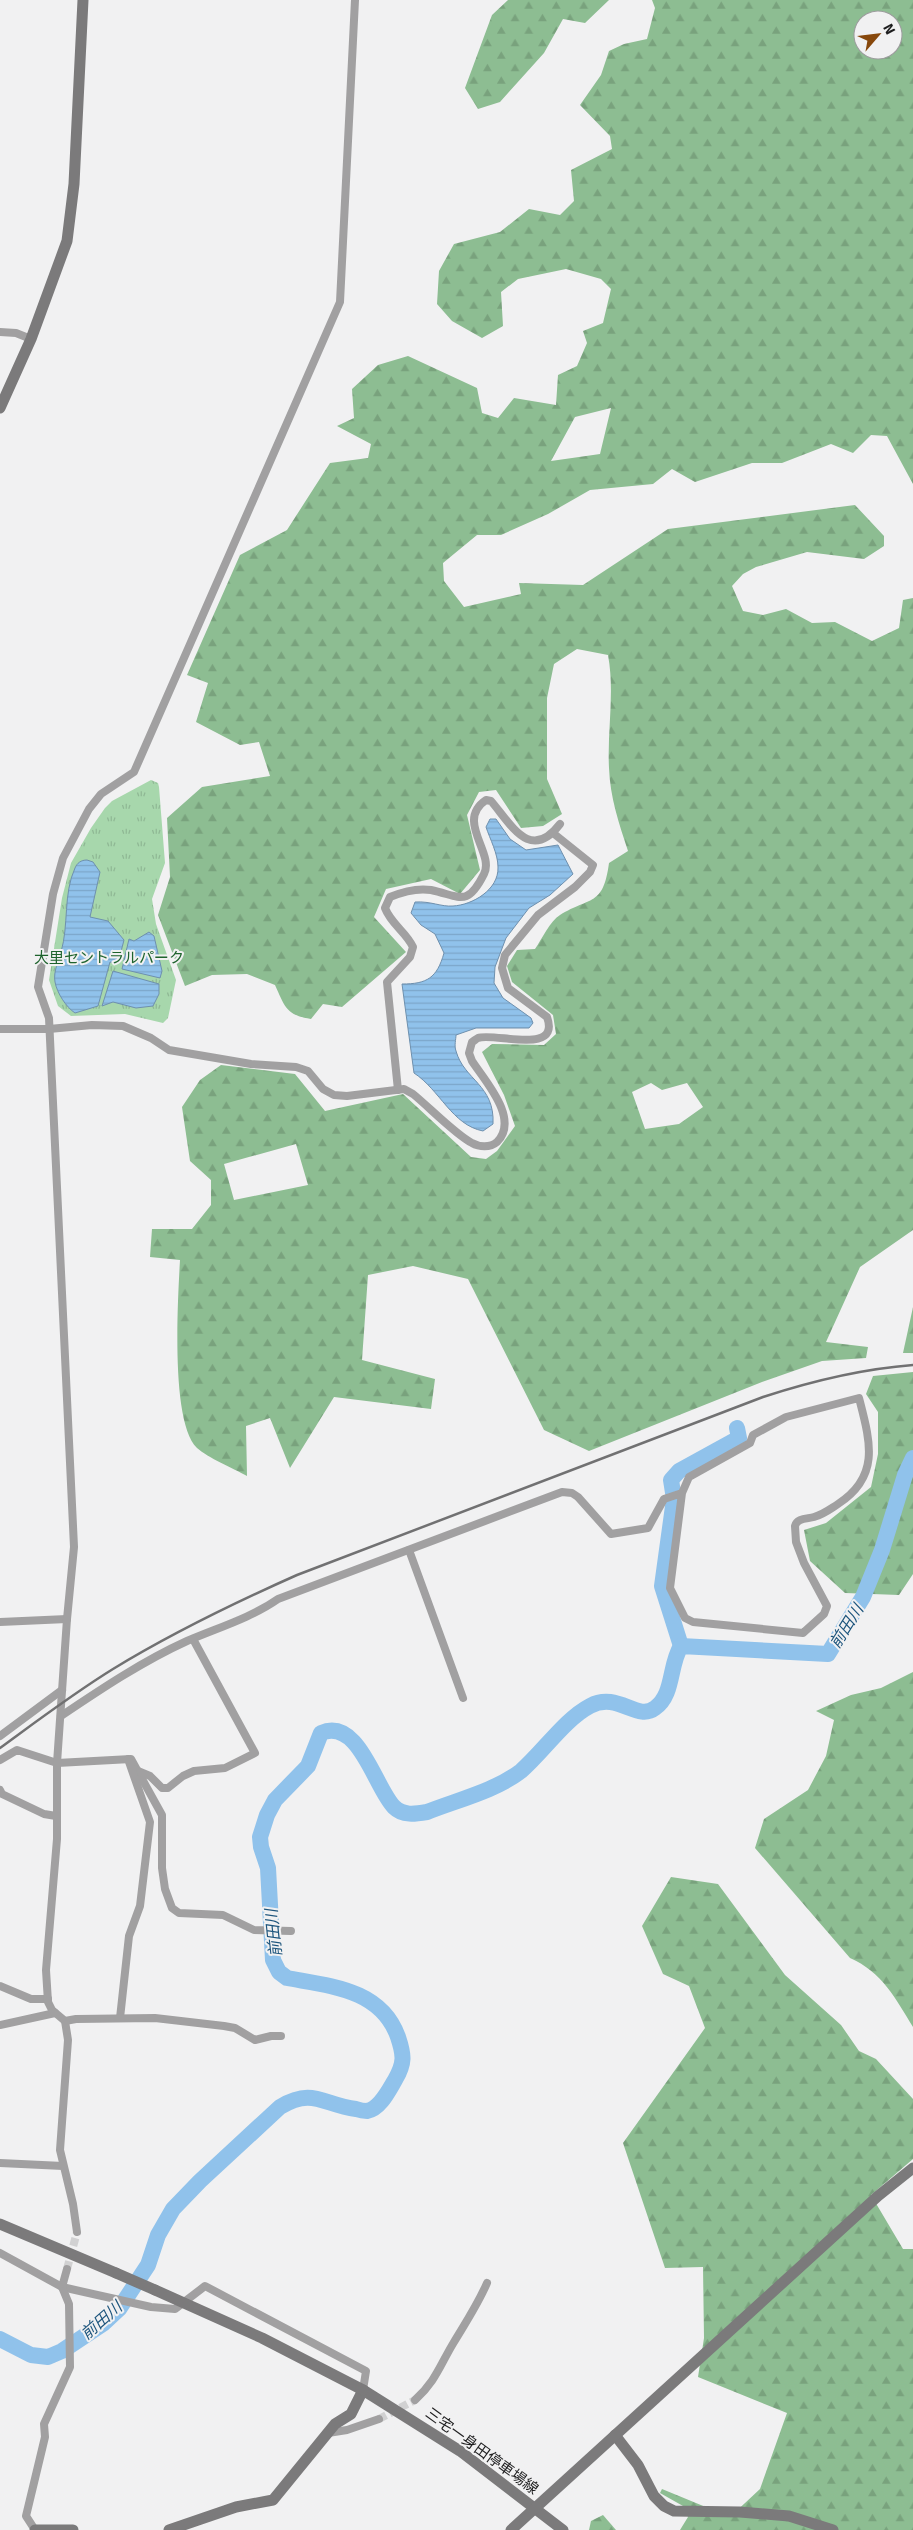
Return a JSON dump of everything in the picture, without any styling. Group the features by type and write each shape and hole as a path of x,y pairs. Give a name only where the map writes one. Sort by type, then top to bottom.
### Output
{"street":[{"path":"0,408 32,339 67,241 74,184 83,0"},
{"path":"77,2232 70,2191 63,2166 60,2138 68,2040 66,2021 55,2013 48,1998 46,1970 57,1839 56,1763 74,1547 49,1018 38,988 52,903 63,858 88,809 101,794 134,772 340,302 354,0"},
{"path":"0,332 16,333 32,339"},
{"path":"398,1090 387,982 410,957 413,947 408,936 389,918 385,908 390,897 402,892 429,890 459,899 468,896 485,872 484,858 477,841 474,826 475,812 479,804 486,800 492,801 512,828 522,837 537,840 553,833 560,824"},
{"path":"0,1029 49,1029 92,1025 122,1026 151,1038 169,1050 251,1064 296,1067 308,1071 324,1089 334,1095 347,1096 404,1090 413,1094 471,1143 489,1146 496,1142 502,1134 505,1124 503,1111 469,1053 472,1042 479,1037 526,1040 540,1038 548,1032 550,1024 547,1017 508,988 502,968 505,955 538,915 590,872 593,865 553,833"},
{"path":"61,1716 113,1682 193,1639 261,1611 278,1599 562,1492 572,1493 578,1497 611,1534 648,1528 664,1499 680,1493 689,1477 750,1444 753,1435 786,1417 859,1398 870,1452 866,1475 846,1499 824,1514 795,1524 796,1542 804,1563 826,1606 824,1614 803,1633 693,1622 685,1618 670,1588 680,1493"},
{"path":"409,1550 463,1698"},
{"path":"0,1622 67,1619"},
{"path":"138,1771 150,1776 162,1788 168,1788 183,1776 194,1771 225,1768 256,1753 193,1639"},
{"path":"0,1736 62,1690"},
{"path":"0,1760 12,1752 21,1750 56,1763 132,1759 162,1815 162,1868 167,1895 172,1908 179,1913 223,1915 254,1930 291,1931"},
{"path":"120,2018 129,1936 140,1906 150,1822 128,1759"},
{"path":"1,1794 44,1814 56,1816"},
{"path":"0,1986 31,1999 48,1998"},
{"path":"0,2025 55,2013"},
{"path":"66,2021 76,2018 178,2020 235,2028 255,2040 271,2036 281,2036"},
{"path":"0,2163 63,2166"},
{"name":"三宅一身田停車場線","path":"0,2224 262,2338 363,2390 440,2438 535,2508 878,2196 913,2168"},
{"path":"0,2253 62,2287 151,2307 175,2309 205,2286 366,2372 363,2390 351,2414 339,2420 328,2432 273,2500 236,2507 189,2527 169,2530"},
{"path":"67,2269 62,2287 69,2304 72,2354 70,2367 44,2424 45,2437 26,2516 35,2530 73,2530"},
{"path":"415,2400 429,2388 478,2304 487,2284"},
{"path":"328,2432 347,2430 379,2419"},
{"path":"615,2434 638,2465 654,2496 664,2506 674,2511 789,2516 833,2530"},
{"path":"511,2530 535,2508 563,2530"}],"green space":[{"path":"508,0 609,0 585,23 563,19 544,53 500,102 478,109 465,88 492,15"},
{"path":"652,0 913,0 913,484 887,436 871,435 853,453 831,444 782,463 752,463 695,482 672,469 653,484 590,490 548,514 501,535 477,535 443,563 444,581 464,607 521,594 519,583 583,585 668,529 855,505 884,536 884,546 864,559 807,552 756,567 743,574 732,586 743,611 763,615 786,609 812,623 835,622 872,641 899,628 903,600 913,598 913,1230 860,1267 826,1342 868,1347 866,1358 822,1361 762,1382 589,1451 544,1430 468,1279 413,1266 368,1275 362,1360 435,1379 431,1409 334,1397 290,1468 270,1418 246,1426 247,1476 202,1452 188,1434 179,1387 177,1329 180,1260 150,1257 152,1229 192,1229 211,1205 211,1180 190,1161 182,1107 200,1080 221,1065 295,1074 325,1111 403,1094 471,1157 486,1159 497,1151 515,1126 504,1095 482,1052 492,1044 544,1045 556,1034 553,1015 512,982 507,966 517,950 535,949 556,918 588,902 599,894 603,887 609,863 628,851 611,789 609,754 611,683 608,655 577,649 554,664 547,698 547,779 562,814 543,826 521,828 496,790 479,792 467,815 480,870 460,894 431,879 386,889 374,917 406,952 342,1007 323,1004 311,1019 296,1015 287,1009 275,985 247,974 212,975 185,986 158,915 170,877 167,818 202,787 270,776 259,742 240,745 196,722 208,683 187,675 240,555 287,530 330,463 368,458 371,444 337,426 354,418 352,389 378,365 408,356 477,388 482,413 498,418 514,398 556,405 558,375 577,366 587,343 583,331 603,323 611,289 601,279 566,269 518,279 501,292 503,326 482,338 452,321 437,304 439,271 454,244 500,232 529,209 560,215 574,201 571,170 612,149 610,136 580,105 601,75 609,51 624,44 647,39 655,8","holes":["611,408 600,454 551,461 575,417","651,1083 662,1090 687,1083 703,1107 679,1124 645,1129 632,1092","296,1144 308,1185 234,1200 224,1164"]},
{"name":"大里セントラルパーク","path":"151,780 158,783 159,787 165,863 152,899 156,924 176,980 168,1018 163,1023 125,1014 71,1016 58,1006 49,980 62,898 71,863 105,808 112,801"},
{"path":"913,1307 913,1353 903,1353"},
{"path":"913,1372 913,1574 899,1595 845,1593 810,1561 804,1530 826,1523 871,1487 878,1454 878,1412 866,1394 873,1376"},
{"path":"913,1672 913,2027 880,1979 850,1958 755,1848 764,1819 808,1790 826,1756 834,1720 816,1711 851,1695 881,1688"},
{"path":"671,1877 718,1884 785,1975 841,2025 859,2051 876,2059 913,2099 913,2159 871,2195 903,2249 913,2249 913,2530 680,2530 688,2517 683,2506 660,2493 662,2489 730,2517 760,2489 787,2413 698,2377 704,2338 703,2267 665,2268 623,2143 705,2028 689,1986 663,1974 642,1926"},
{"path":"603,2515 616,2530 589,2530 591,2521"}],"water":[{"path":"490,819 496,819 510,839 526,850 558,845 573,874 550,895 529,908 506,938 495,967 494,983 503,998 531,1018 533,1023 529,1028 476,1028 456,1035 455,1049 460,1061 489,1100 493,1124 483,1131 463,1122 414,1073 402,984 418,983 430,978 438,968 444,953 435,934 421,925 411,913 415,902 449,906 460,905 483,895 494,883 498,862 486,827"},
{"path":"81,861 93,862 100,872 90,917 108,921 124,940 118,963 110,962 98,1006 75,1013 68,1007 60,995 55,982 55,974 65,931 67,899 71,878 77,865"},
{"path":"149,932 154,936 162,971 160,978 122,969 129,939 134,941"},
{"path":"113,971 159,984 159,994 153,1006 136,1008 113,1002 102,1006"}],"waterway":[{"name":"前田川","path":"681,1646 662,1586 674,1499 671,1480 679,1471 739,1438 737,1428"},
{"name":"前田川","path":"0,2339 31,2355 48,2357 62,2351 104,2323 119,2309 148,2265 158,2235 173,2209 200,2181 280,2107 291,2101 310,2098 345,2107 367,2111 372,2110 387,2094 401,2069 402,2054 398,2037 390,2021 380,2009 367,1999 352,1992 287,1978 279,1972 273,1960 268,1868 261,1847 260,1837 267,1815 275,1800 308,1766 321,1733 334,1731 346,1735 356,1744 365,1757 387,1798 394,1807 405,1813 423,1813 476,1794 511,1778 521,1771 563,1727 590,1706 600,1702 609,1702 641,1711 655,1708 665,1696 681,1646 828,1654 863,1597 882,1550 905,1475 913,1458"}],"tunnel":[{"path":"67,2269 77,2232"},
{"path":"379,2419 415,2400"}],"railway":[{"path":"0,1748 56,1707 135,1656 203,1619 297,1575 763,1397 837,1376 913,1365"}]}
